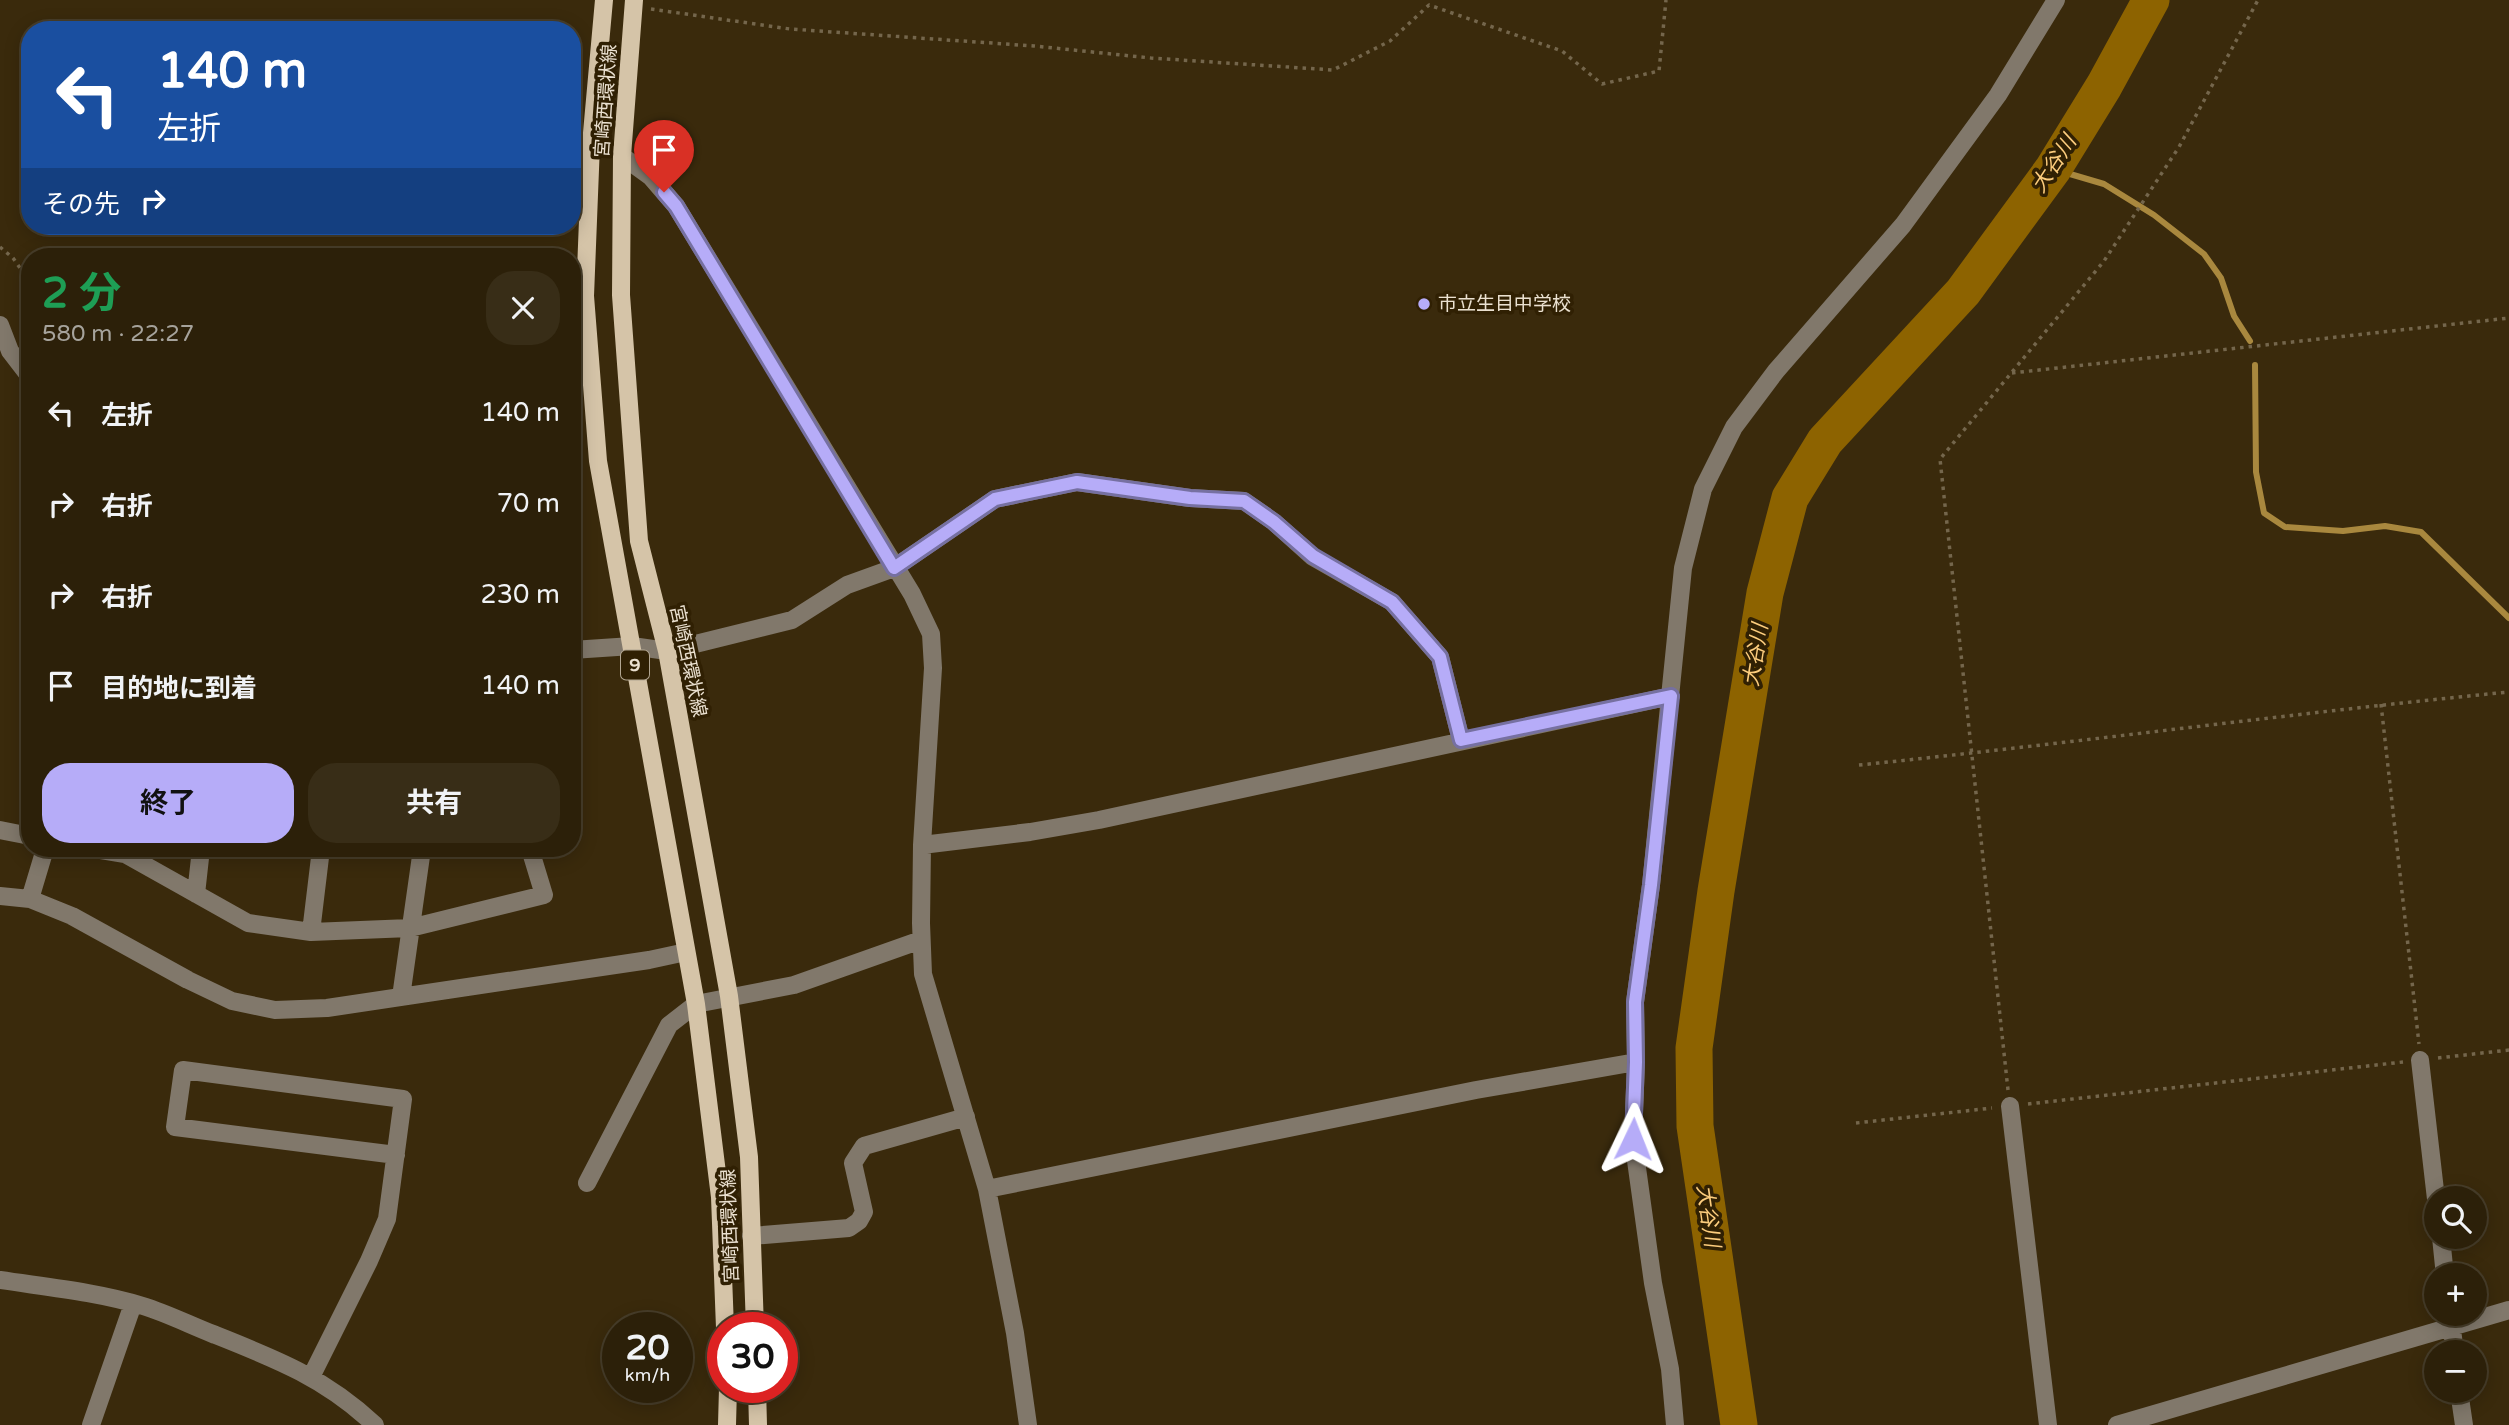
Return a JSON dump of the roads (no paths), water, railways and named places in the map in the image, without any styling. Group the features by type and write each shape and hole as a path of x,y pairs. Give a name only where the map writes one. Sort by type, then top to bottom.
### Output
{"main road":[{"name":"宮崎西環状線","path":"604,0 591,144 585,296 598,460 696,1004 720,1197 724,1312"},
{"name":"宮崎西環状線","path":"634,3 622,156 621,295 639,541 667,651 729,996 749,1157 754,1312"},
{"path":"727,1425 728,1403"},
{"path":"757,1403 758,1425"}],"street":[{"path":"1675,1425 1670,1369 1653,1283 1633,1139 1635,1002 1651,885 1683,568 1703,489 1734,427 1776,371 1903,225 1998,95 2056,0"},
{"path":"622,156 651,177 676,206 912,594 931,634 933,668 922,845 923,974 987,1189 1028,1425"},
{"path":"0,325 10,351 21,365"},
{"path":"581,649 632,646 667,651 792,620 847,585 894,568 995,499 1077,482 1190,498 1244,501 1274,522 1313,556 1392,602 1440,657 1461,740"},
{"path":"922,845 1030,832 1099,820 1671,696"},
{"path":"0,831 21,834"},
{"path":"30,899 43,857"},
{"path":"129,857 248,923 311,932 410,928 544,895 532,857"},
{"path":"196,894 200,857"},
{"path":"311,932 320,857"},
{"path":"401,997 421,857"},
{"path":"0,896 30,899 72,916 232,1001 275,1010 327,1008 686,952"},
{"path":"587,1183 669,1025 696,1004 794,985 921,940"},
{"path":"2420,1060 2435,1186"},
{"path":"987,1189 1476,1090 1636,1062"},
{"path":"312,1377 387,1219 396,1155 403,1100 183,1070 175,1127 396,1155"},
{"path":"2010,1106 2048,1425"},
{"path":"751,1236 849,1228 859,1221 864,1212 853,1163 864,1146 966,1116"},
{"path":"0,1280 57,1288 133,1304 290,1365 354,1405 376,1425"},
{"path":"91,1425 133,1304"},
{"path":"2487,1314 2509,1310"},
{"path":"2117,1425 2431,1326"},
{"path":"2461,1403 2464,1425"}],"waterway":[{"name":"大谷川","path":"1739,1425 1695,1126 1694,1048 1716,891 1765,593 1790,498 1825,441 1963,292 2053,169 2104,86 2151,0"},
{"path":"2053,169 2104,184 2154,215 2204,254 2221,278 2234,316 2250,341"},
{"path":"2255,365 2256,472 2264,513 2285,527 2343,531 2385,526 2421,532 2509,618"}],"place":[{"name":"市立生目中学校","path":"1424,304"}]}
